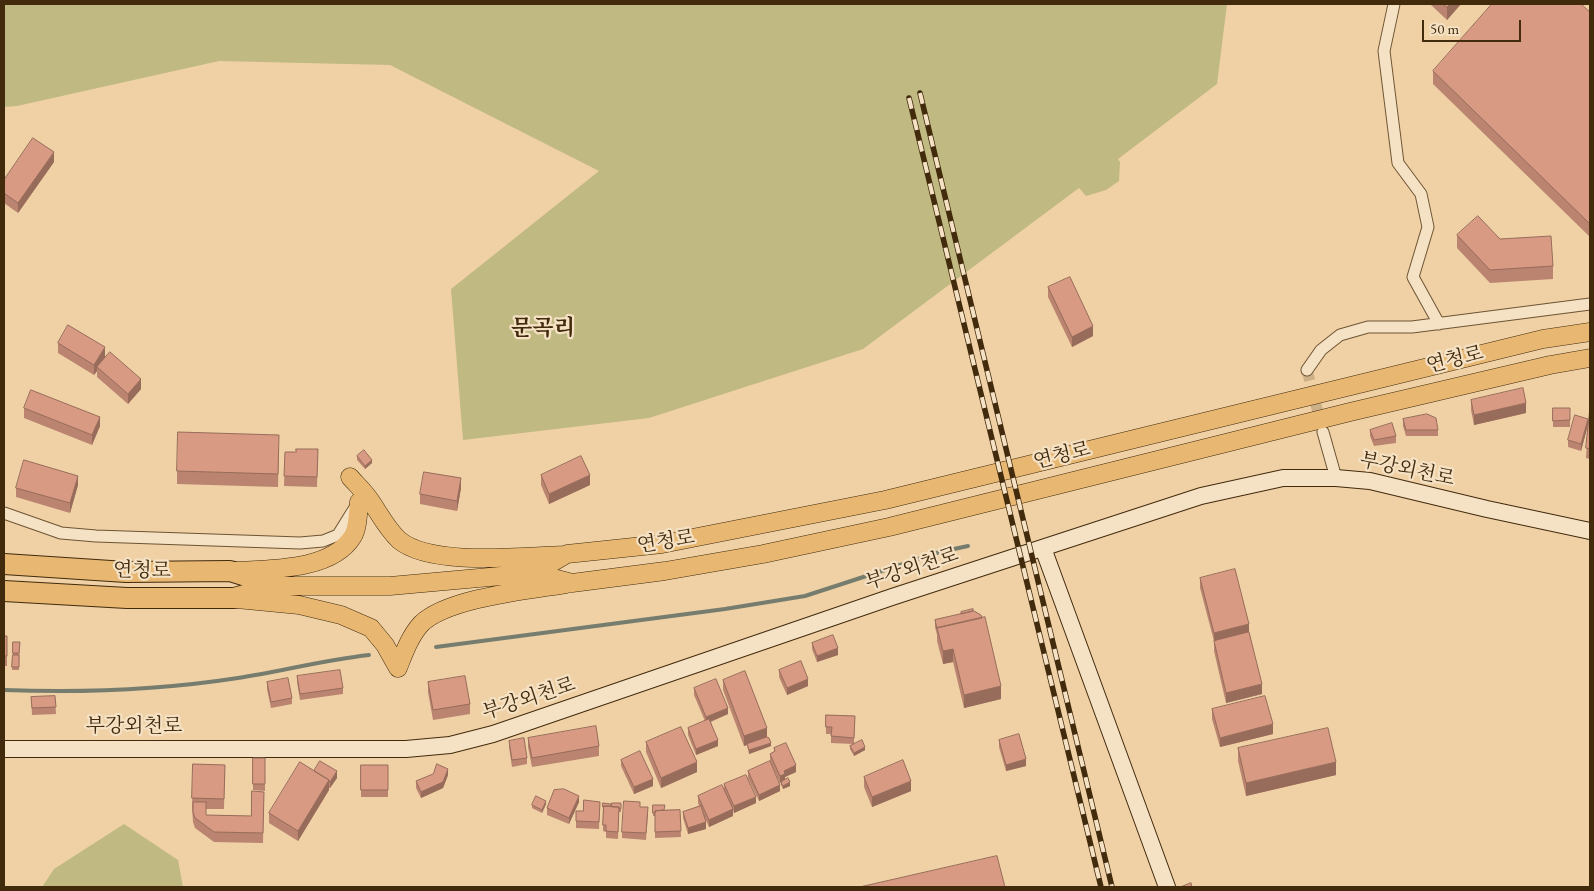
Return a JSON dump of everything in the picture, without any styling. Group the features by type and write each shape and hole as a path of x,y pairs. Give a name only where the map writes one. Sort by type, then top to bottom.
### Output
{"highway":[{"name":"연청로","path":"4,564 126,572 230,571 278,586"},
{"name":"연청로","path":"4,590 127,598 234,598 278,586"}],"main road":[{"name":"연청로","path":"534,573 567,554 662,544 885,500 1543,339 1590,332"},
{"name":"연청로","path":"278,586 390,586 534,573 572,583 665,571 763,554 890,527 1358,410 1550,365 1590,358"},
{"path":"350,477 368,497 400,540 417,550 440,556 490,558 567,554"},
{"name":"부강외천로","path":"4,749 406,750 450,745 493,734 892,597 1201,496 1283,478 1336,478 1370,481 1590,531"},
{"path":"230,571 291,567 319,560 343,550 354,534 359,502"},
{"path":"1043,548 1167,887"},
{"path":"234,598 298,606 341,615 364,624 371,628 385,645 398,668 409,641 422,623 445,608 477,600 572,583"}],"street":[{"path":"1394,4 1384,51 1398,163 1421,194 1428,227 1413,277 1439,324"},
{"path":"1307,370 1321,350 1340,335 1368,327 1412,327 1590,304"},
{"path":"1323,432 1336,478"},
{"path":"4,513 61,533 96,536 300,543 322,541 338,535 359,502"}],"shaded area":[{"path":"4,4 1227,4 1217,84 1118,159 1120,162 1119,181 1106,190 1086,196 1079,188 863,349 649,418 463,440 451,289 599,171 390,65 219,61 17,106 4,107"},
{"path":"124,824 178,860 183,887 42,887 54,869"}],"building":[{"path":"1492,4 1581,4 1590,12 1590,224 1433,71"},
{"path":"33,138 54,152 18,203 4,193 4,180"},
{"path":"1478,216 1500,239 1551,236 1553,266 1490,270 1457,235"},
{"path":"1070,277 1093,326 1072,337 1048,287"},
{"path":"68,325 105,347 94,365 58,343"},
{"path":"110,352 141,379 128,394 97,367"},
{"path":"1523,388 1526,403 1474,415 1471,400"},
{"path":"31,390 100,417 92,435 24,408"},
{"path":"1553,408 1570,408 1570,420 1553,421"},
{"path":"1590,408 1590,449 1586,448"},
{"path":"1427,414 1436,418 1438,430 1406,430 1403,419"},
{"path":"1575,415 1588,419 1581,444 1568,440"},
{"path":"1392,423 1396,436 1374,440 1370,430"},
{"path":"178,432 279,435 278,474 177,471"},
{"path":"296,449 318,449 317,477 284,476 285,452 296,452"},
{"path":"364,450 372,460 365,466 357,456"},
{"path":"581,456 590,475 549,494 541,475"},
{"path":"24,460 78,476 70,503 16,488"},
{"path":"424,472 461,478 457,501 420,494"},
{"path":"1235,569 1249,624 1214,633 1200,578"},
{"path":"973,609 973,611 961,614 961,612"},
{"path":"974,611 981,615 982,618 937,629 935,620"},
{"path":"985,617 1001,686 964,695 953,649 943,651 937,628"},
{"path":"1249,632 1262,684 1226,693 1214,641"},
{"path":"833,635 838,648 817,656 812,643"},
{"path":"4,636 7,636 7,656 4,656"},
{"path":"13,642 20,642 19,653 13,653"},
{"path":"13,655 19,655 19,667 12,667"},
{"path":"801,661 808,679 787,688 779,670"},
{"path":"340,670 343,688 300,694 297,676"},
{"path":"745,671 767,728 744,736 723,680"},
{"path":"465,676 470,704 433,710 428,682"},
{"path":"288,678 292,698 271,702 267,682"},
{"path":"716,679 728,708 706,717 694,688"},
{"path":"55,696 56,707 32,708 31,697"},
{"path":"1265,696 1273,724 1220,738 1212,709"},
{"path":"826,715 855,716 854,738 831,736 832,727 826,727"},
{"path":"709,719 718,740 696,749 688,728"},
{"path":"596,726 599,746 532,758 528,738"},
{"path":"681,727 697,762 661,778 646,742"},
{"path":"1328,728 1336,762 1246,783 1238,748"},
{"path":"1019,734 1026,759 1006,765 999,740"},
{"path":"767,737 771,743 749,750 747,744"},
{"path":"524,738 527,758 512,760 509,741"},
{"path":"862,740 865,747 854,753 850,746"},
{"path":"786,743 796,765 784,771 785,774 780,776 770,754 775,751 774,748"},
{"path":"640,751 653,779 634,787 621,760"},
{"path":"253,758 265,758 265,784 253,784"},
{"path":"903,760 911,781 872,797 864,777"},
{"path":"320,761 337,771 330,782 314,771"},
{"path":"770,761 780,785 759,795 748,771"},
{"path":"300,762 329,780 298,831 269,813"},
{"path":"193,764 225,765 224,799 192,798"},
{"path":"437,764 448,769 443,782 421,792 416,781 433,774"},
{"path":"361,765 388,765 388,790 361,790"},
{"path":"746,775 756,797 734,806 724,784"},
{"path":"788,778 790,782 783,786 781,782"},
{"path":"722,785 733,809 709,820 698,796"},
{"path":"564,789 579,796 569,818 547,808 554,790"},
{"path":"252,791 264,792 263,833 214,832 195,818 193,802 206,802 206,815 251,816"},
{"path":"536,796 546,801 542,810 532,805"},
{"path":"584,800 600,802 599,822 576,821 576,811 583,811"},
{"path":"624,801 640,802 640,807 648,807 646,833 622,832"},
{"path":"603,803 611,804 611,806 603,807"},
{"path":"612,803 621,803 621,809 619,807 612,807"},
{"path":"653,805 665,805 664,810 653,813"},
{"path":"604,806 619,807 618,832 606,831 606,825 603,825"},
{"path":"701,806 706,822 688,828 683,812"},
{"path":"680,810 681,831 655,832 655,811"},
{"path":"997,856 1005,887 860,887"},
{"path":"1191,883 1192,887 1181,887"}],"waterway":[{"path":"436,647 725,609 805,596 940,552 968,546"},
{"path":"4,690 92,691 150,688 238,678 369,655"}],"tunnel":[{"path":"1307,370 1321,424"}],"railway":[{"path":"920,93 1112,887"},
{"path":"909,98 1101,887"}],"district":[{"name":"문곡리","path":"543,329"}]}
